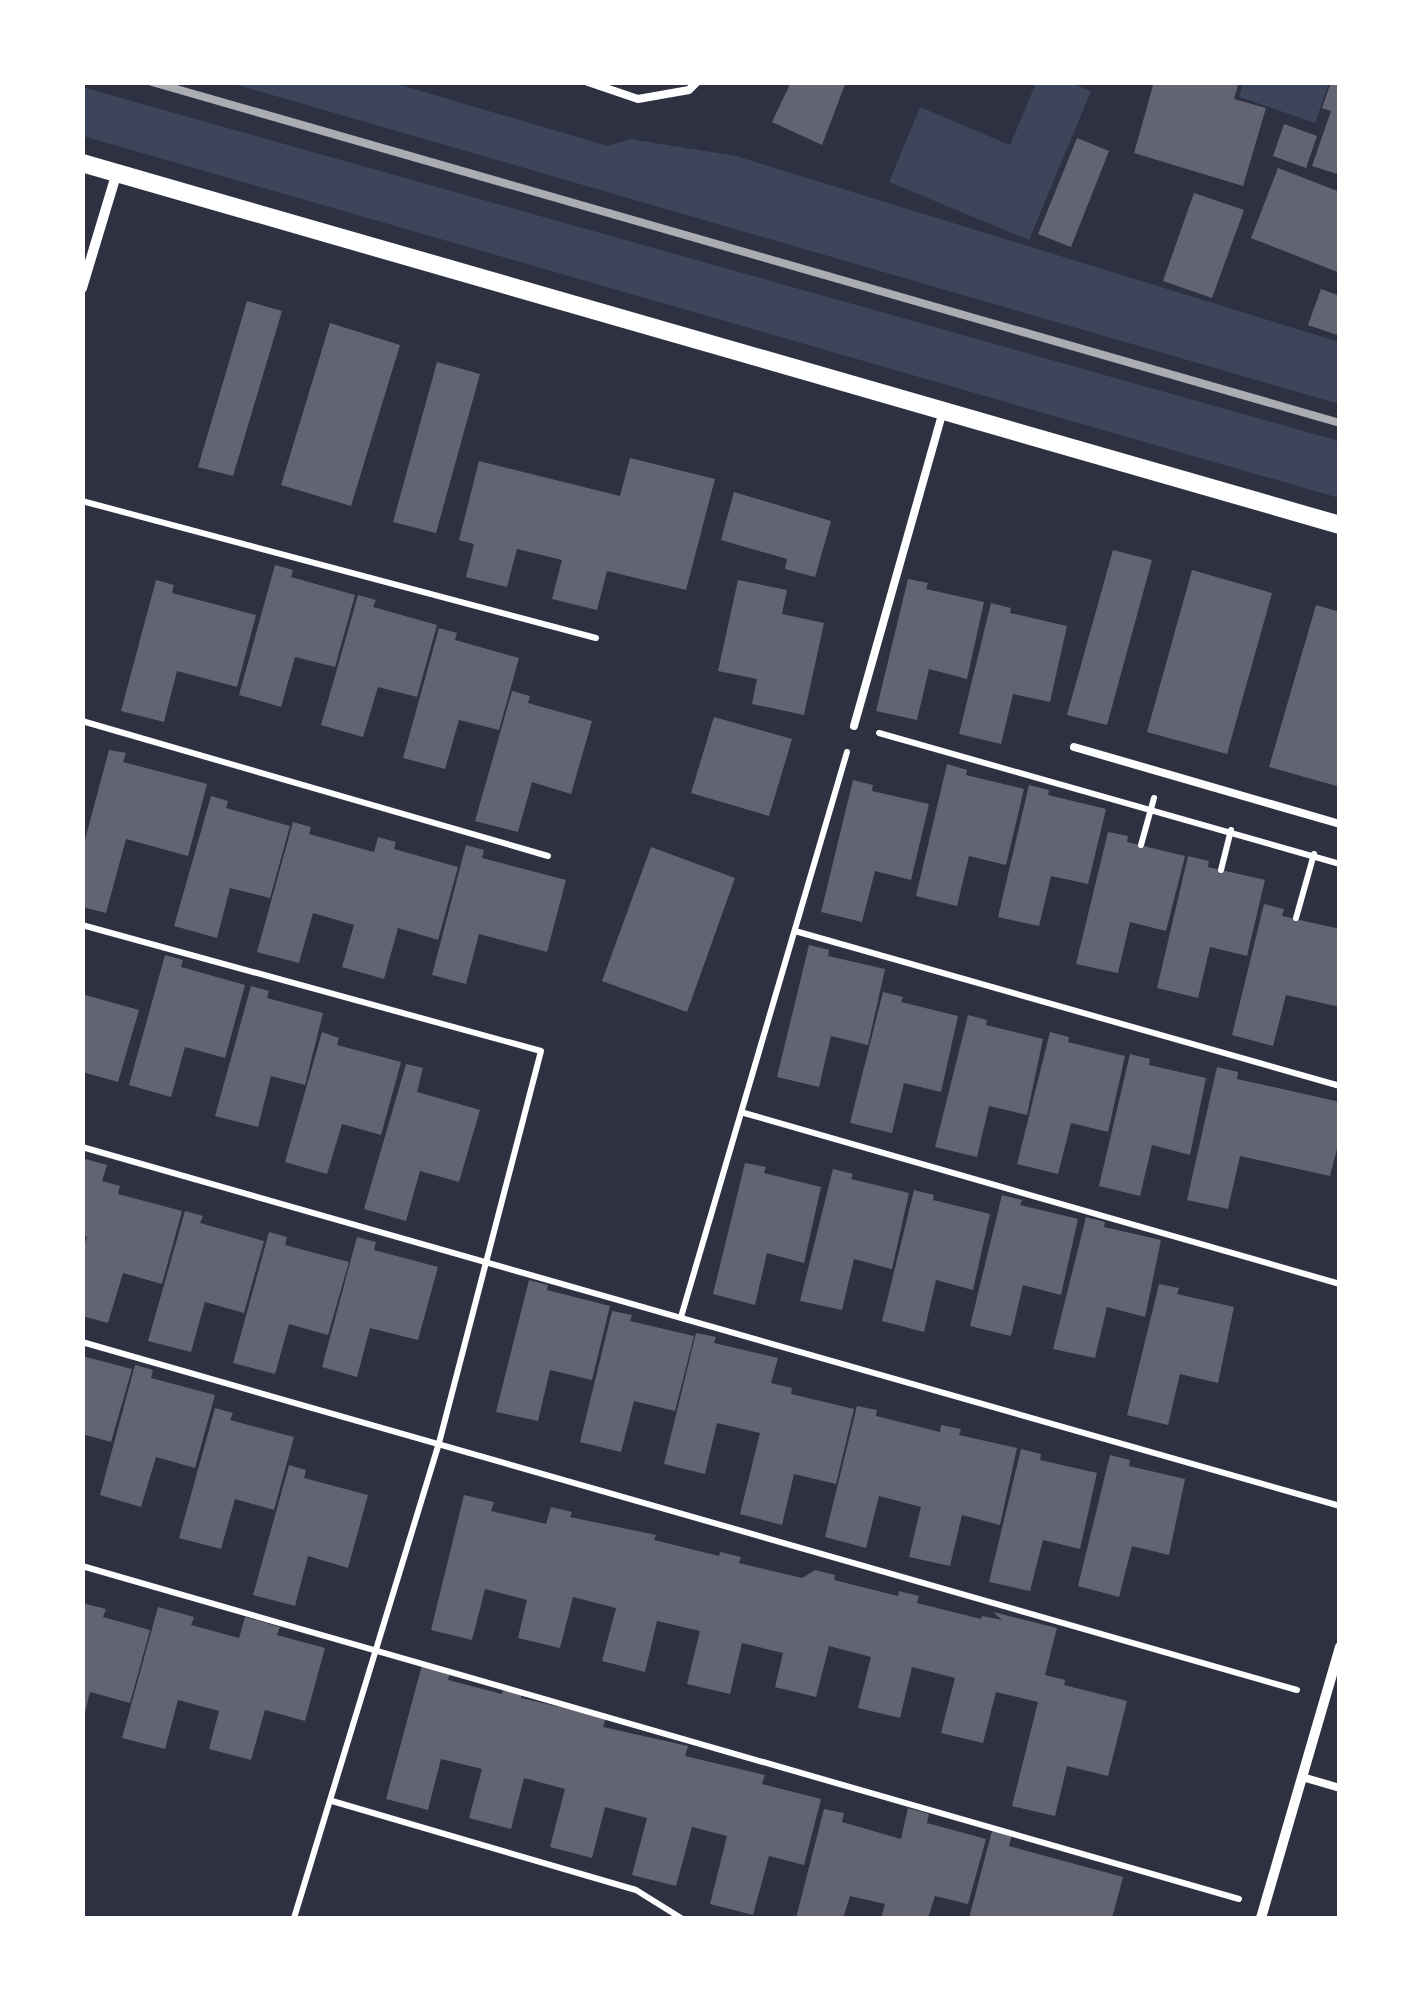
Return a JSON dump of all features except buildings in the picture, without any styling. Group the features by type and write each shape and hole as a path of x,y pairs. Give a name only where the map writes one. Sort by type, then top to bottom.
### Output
{"street":[{"path":"82,162 1340,525"},
{"path":"82,288 117,172"},
{"path":"1261,1918 1340,1646"}],"lane":[{"path":"588,82 638,99 689,90 697,82"},
{"path":"854,726 943,411"},
{"path":"1074,747 1340,824"},
{"path":"1302,1777 1340,1788"}],"path":[{"path":"82,501 596,638"},
{"path":"82,722 548,856"},
{"path":"681,1318 854,726 1340,864"},
{"path":"1141,845 1160,772"},
{"path":"1221,870 1241,796"},
{"path":"1296,918 1323,819"},
{"path":"82,925 541,1051 438,1443 294,1918"},
{"path":"795,930 1340,1086"},
{"path":"744,1113 1340,1284"},
{"path":"82,1146 1340,1506"},
{"path":"82,1342 1325,1698"},
{"path":"82,1566 1265,1906"},
{"path":"332,1801 636,1890 681,1918"}],"shaded area":[{"path":"1243,82 1329,83 1315,123 1239,97"},
{"path":"231,83 394,83 608,146 630,139 736,156 1339,342 1339,404"},
{"path":"1036,83 1071,83 1091,91 1029,240 889,182 920,107 1010,145"},
{"path":"82,87 1339,441 1339,498 83,136"}],"railway":[{"path":"152,82 1340,423"}]}
